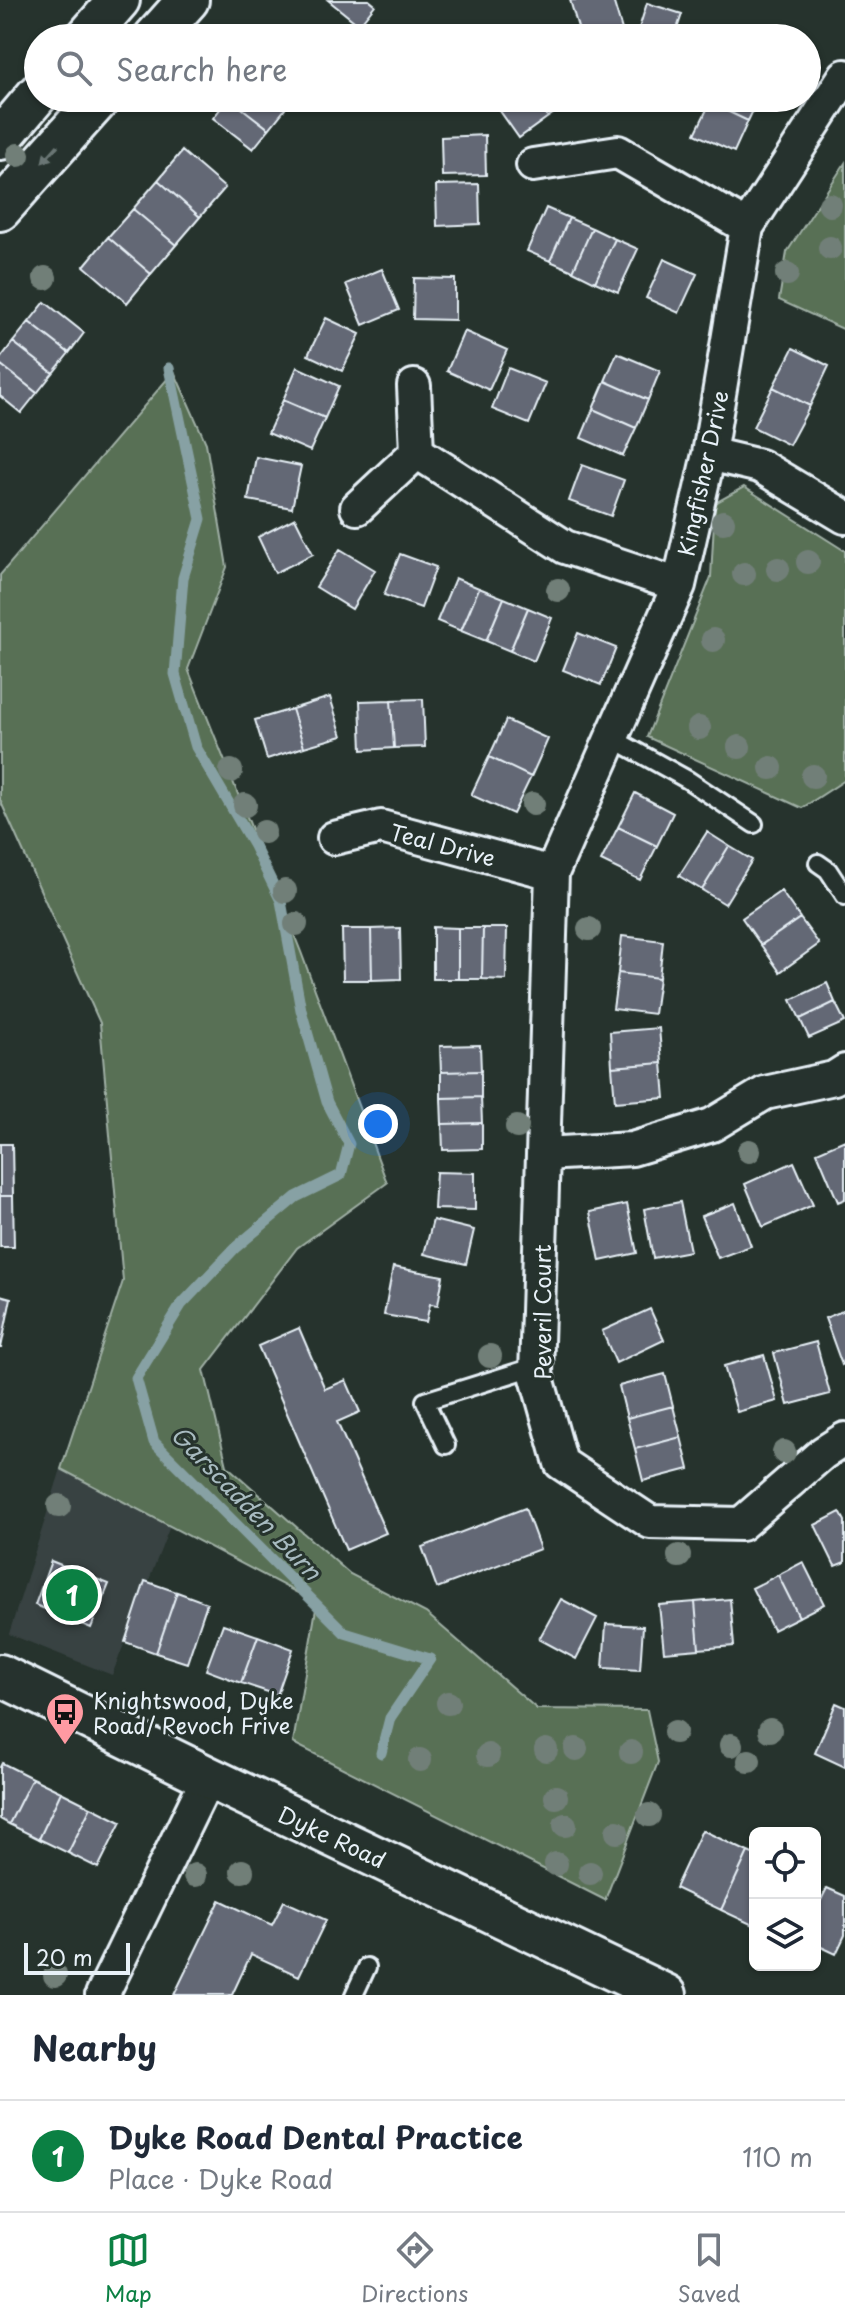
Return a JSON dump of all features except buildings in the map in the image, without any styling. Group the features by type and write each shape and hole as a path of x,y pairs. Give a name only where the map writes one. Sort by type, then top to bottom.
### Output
{"street":[{"path":"98,24 119,0"},
{"path":"167,24 188,0"},
{"name":"Kingfisher Drive","path":"552,873 679,585 709,454 747,227 845,76"},
{"path":"0,139 24,111"},
{"path":"0,210 88,112"},
{"path":"533,165 618,152 747,227"},
{"path":"357,508 417,452 414,386"},
{"path":"417,452 565,547 679,585"},
{"path":"709,454 760,466 845,517"},
{"name":"Teal Drive","path":"334,838 381,827 552,873"},
{"name":"Peveril Court","path":"552,873 536,1374 561,1463 650,1522 741,1524 823,1453 845,1439"},
{"path":"544,1154 632,1149 712,1125 765,1093 834,1078 845,1071"},
{"name":"Dyke Road","path":"0,1675 666,1995"},
{"path":"102,1995 208,1777"}],"lane":[{"path":"612,738 688,780 754,824"},
{"path":"818,863 828,870 845,896"},
{"path":"446,1445 425,1401 537,1366"},
{"path":"354,1995 367,1967"}],"shaded area":[{"path":"61,1469 170,1526 112,1675 9,1634"}],"green space":[{"path":"845,163 845,330 779,300 787,252"},
{"path":"174,371 206,443 227,567 188,669 301,952 387,1183 297,1248 204,1370 227,1466 350,1574 426,1613 537,1709 647,1710 658,1762 605,1900 293,1743 317,1603 61,1469 123,1281 100,1023 0,800 0,575"},
{"path":"744,487 845,551 845,780 802,808 647,737 711,577 715,503"}],"waterway":[{"name":"Garscadden Burn","path":"169,368 201,519 183,578 175,674 196,747 254,846 281,901 301,1010 327,1102 349,1144 341,1175 296,1197 235,1248 181,1305 136,1378 154,1442 345,1633 430,1659 390,1718 381,1753"}],"place":[{"name":"Dyke Road Dental Practice","path":"72,1595"},
{"name":"Knightswood, Dyke Road/ Revoch Frive","path":"65,1746"}]}
